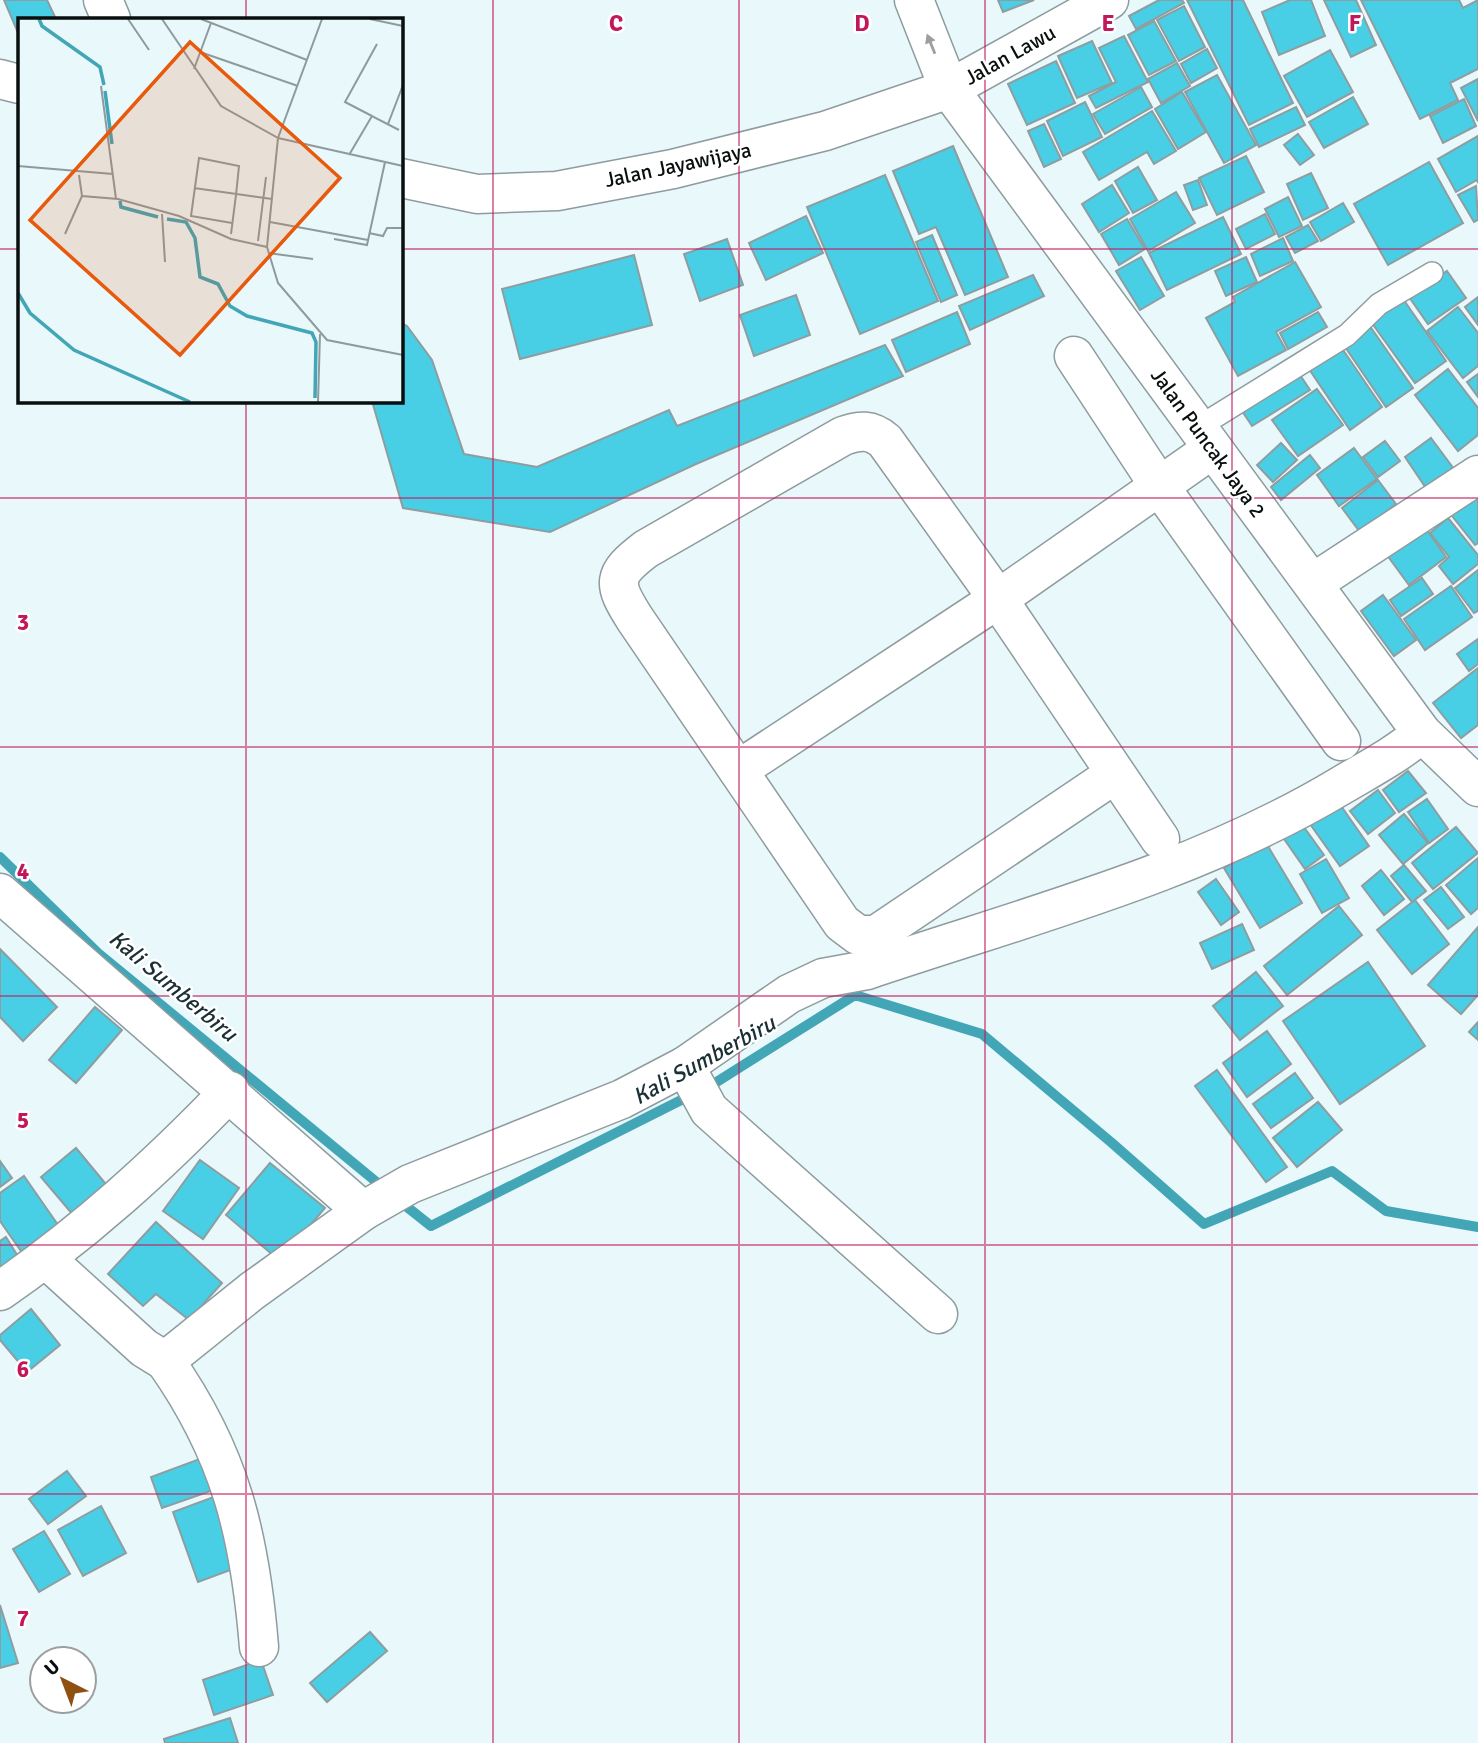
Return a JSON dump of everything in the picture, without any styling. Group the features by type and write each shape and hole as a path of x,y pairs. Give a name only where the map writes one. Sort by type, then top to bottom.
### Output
{"street":[{"name":"Jalan Puncak Jaya 2","path":"914,0 949,89 1186,462 1313,583 1405,746 1470,764"},
{"name":"Jalan Lawu","path":"949,89 1109,0"},
{"path":"0,79 18,84"},
{"name":"Jalan Jayawijaya","path":"402,178 477,194 556,191 673,169 825,131 949,89"},
{"path":"1074,356 1186,462 1341,741"},
{"path":"1115,774 876,935 858,936 842,923 621,596 617,586 621,572 646,549 843,436 865,431 885,441 998,599 1160,839"},
{"path":"737,770 998,599 1186,462"},
{"path":"1313,583 1478,475"},
{"path":"165,1361 252,1291 384,1198 583,1117 697,1086 748,1019 823,978 867,970 1181,865 1306,807 1405,746"},
{"path":"0,893 141,1019 230,1091 384,1198"},
{"path":"697,1086 938,1314"},
{"path":"0,1291 109,1209 163,1161 230,1091"},
{"path":"46,1259 144,1348 165,1361 203,1419 223,1461 254,1584 259,1647"}],"lane":[{"path":"1186,462 1348,335 1379,304 1432,273"}],"building":[{"path":"4,0 47,0 56,18 18,18 18,33"},
{"path":"998,0 1034,0 1003,12"},
{"path":"1159,0 1182,0 1184,3 1136,29 1129,16"},
{"path":"1187,0 1243,0 1293,103 1249,125"},
{"path":"1290,0 1311,0 1325,36 1279,55 1262,12"},
{"path":"1324,0 1356,0 1376,45 1351,57"},
{"path":"1361,0 1459,0 1463,8 1478,0 1478,69 1450,83 1458,100 1420,119"},
{"path":"1184,6 1205,47 1179,61 1157,20"},
{"path":"1154,21 1176,61 1149,75 1128,35"},
{"path":"1124,36 1148,82 1096,108 1089,96 1116,82 1099,48"},
{"path":"1092,41 1112,83 1077,98 1058,56"},
{"path":"1207,49 1217,68 1191,83 1181,64"},
{"path":"1330,50 1353,92 1307,117 1284,76"},
{"path":"1056,61 1075,103 1027,125 1008,84"},
{"path":"1177,63 1190,86 1161,103 1148,79"},
{"path":"1217,75 1256,145 1224,163 1185,92"},
{"path":"1478,79 1478,121 1461,88"},
{"path":"1141,87 1152,107 1105,134 1093,114"},
{"path":"1182,92 1206,132 1178,149 1155,109"},
{"path":"1353,97 1368,124 1324,148 1309,122"},
{"path":"1464,99 1476,126 1443,143 1430,116"},
{"path":"1085,102 1102,137 1063,156 1047,121"},
{"path":"1296,107 1305,125 1259,147 1250,129"},
{"path":"1152,111 1176,151 1154,164 1147,152 1099,180 1083,152"},
{"path":"1044,124 1061,159 1044,167 1028,131"},
{"path":"1298,134 1314,155 1300,165 1284,145"},
{"path":"1478,136 1478,183 1477,180 1456,192 1438,159"},
{"path":"953,146 1008,277 965,295 936,227 919,234 893,171"},
{"path":"1246,156 1264,192 1217,215 1199,178"},
{"path":"1429,162 1463,223 1388,265 1354,204"},
{"path":"1138,167 1157,200 1133,213 1115,181"},
{"path":"1311,173 1328,208 1303,220 1287,184"},
{"path":"885,175 938,301 860,334 807,207"},
{"path":"1198,180 1207,205 1193,210 1184,185"},
{"path":"1112,185 1129,213 1099,232 1082,204"},
{"path":"1476,186 1478,220 1474,222 1458,195"},
{"path":"1176,192 1195,223 1148,251 1130,219"},
{"path":"1288,197 1302,226 1279,237 1265,209"},
{"path":"1343,203 1354,222 1321,241 1310,222"},
{"path":"1265,214 1275,234 1246,249 1236,229"},
{"path":"806,216 823,253 766,280 749,243"},
{"path":"1223,217 1241,254 1167,290 1149,253"},
{"path":"1127,219 1145,249 1119,265 1101,234"},
{"path":"1308,225 1318,241 1295,253 1286,237"},
{"path":"932,235 957,295 941,302 916,242"},
{"path":"1283,238 1293,261 1260,276 1251,254"},
{"path":"727,239 743,285 700,301 684,254"},
{"path":"634,255 652,325 520,359 502,289"},
{"path":"1141,257 1164,296 1140,310 1116,271"},
{"path":"1246,257 1257,282 1226,296 1215,271"},
{"path":"1295,262 1321,307 1276,332 1286,350 1238,376 1206,318 1235,302 1233,297"},
{"path":"1447,271 1466,298 1428,324 1409,297"},
{"path":"1033,275 1044,296 970,330 959,306"},
{"path":"796,295 810,335 754,356 740,315"},
{"path":"1401,296 1446,361 1415,383 1369,319"},
{"path":"1478,297 1478,325 1465,307"},
{"path":"1458,307 1478,333 1478,366 1463,378 1427,331"},
{"path":"957,312 970,344 906,372 892,340"},
{"path":"1318,312 1327,327 1288,349 1280,333"},
{"path":"1367,322 1413,388 1386,407 1341,341"},
{"path":"402,324 407,326 432,360 464,454 537,467 669,410 677,426 885,345 903,376 696,464 550,532 403,508 372,402 402,402"},
{"path":"1339,344 1382,407 1350,430 1307,366"},
{"path":"1296,369 1310,390 1252,426 1238,405"},
{"path":"1448,369 1478,408 1478,435 1458,451 1415,395"},
{"path":"1478,374 1478,397 1467,382"},
{"path":"1317,389 1343,425 1298,456 1272,420"},
{"path":"1431,438 1454,469 1426,488 1405,457"},
{"path":"1385,441 1400,461 1378,477 1363,457"},
{"path":"1281,443 1297,460 1273,482 1257,465"},
{"path":"1354,448 1377,479 1339,506 1317,475"},
{"path":"1310,455 1320,468 1281,500 1271,487"},
{"path":"1378,480 1396,504 1360,532 1342,508"},
{"path":"1478,480 1478,543 1475,545 1445,507"},
{"path":"1448,518 1478,555 1478,564 1453,584 1439,566 1449,557 1430,533"},
{"path":"1422,523 1446,557 1409,585 1384,551"},
{"path":"1478,570 1478,611 1474,613 1455,588"},
{"path":"1422,578 1433,594 1401,616 1390,600"},
{"path":"1451,586 1472,617 1425,650 1404,619"},
{"path":"1383,595 1416,640 1394,656 1361,611"},
{"path":"1478,639 1478,664 1469,671 1457,654"},
{"path":"1478,668 1478,725 1461,738 1433,703"},
{"path":"1408,771 1426,793 1399,812 1383,790"},
{"path":"1378,790 1395,813 1368,834 1350,811"},
{"path":"1427,799 1448,829 1429,843 1408,812"},
{"path":"1339,803 1369,846 1340,866 1310,824"},
{"path":"1404,814 1428,843 1403,864 1379,835"},
{"path":"1301,823 1324,855 1305,869 1282,836"},
{"path":"1456,827 1478,853 1433,889 1412,863"},
{"path":"1266,843 1302,903 1260,928 1224,868"},
{"path":"1478,858 1478,908 1471,914 1446,885"},
{"path":"1326,859 1349,898 1322,913 1300,874"},
{"path":"1404,865 1426,891 1412,902 1391,876"},
{"path":"1381,870 1404,899 1384,915 1362,886"},
{"path":"1216,879 1239,912 1221,925 1198,892"},
{"path":"1441,887 1464,917 1448,929 1424,900"},
{"path":"1415,900 1449,944 1412,974 1377,930"},
{"path":"1339,906 1362,935 1287,995 1264,966"},
{"path":"1242,924 1254,950 1212,969 1200,943"},
{"path":"1478,927 1478,995 1461,1014 1428,985"},
{"path":"0,949 57,1007 23,1041 0,1017"},
{"path":"1368,962 1425,1046 1340,1104 1283,1021"},
{"path":"1256,972 1283,1006 1240,1040 1213,1006"},
{"path":"95,1007 122,1030 76,1083 49,1060"},
{"path":"1478,1022 1478,1040 1469,1032"},
{"path":"1267,1031 1291,1064 1247,1097 1223,1063"},
{"path":"1217,1070 1287,1167 1266,1182 1195,1086"},
{"path":"1295,1073 1313,1098 1271,1128 1253,1104"},
{"path":"1318,1102 1342,1130 1297,1167 1273,1138"},
{"path":"76,1148 114,1194 80,1223 41,1177"},
{"path":"200,1160 239,1188 203,1239 163,1211"},
{"path":"0,1161 12,1178 0,1187"},
{"path":"270,1163 325,1208 280,1261 226,1215"},
{"path":"24,1176 65,1235 28,1261 0,1221 0,1193"},
{"path":"156,1222 222,1283 189,1320 156,1294 143,1306 108,1274"},
{"path":"6,1237 24,1266 0,1271 0,1241"},
{"path":"31,1309 60,1345 27,1372 0,1340 0,1335"},
{"path":"216,1453 228,1485 162,1508 151,1477"},
{"path":"67,1471 86,1496 48,1524 29,1499"},
{"path":"219,1495 244,1565 198,1582 173,1512"},
{"path":"101,1506 126,1553 83,1576 58,1530"},
{"path":"44,1531 70,1574 39,1592 13,1549"},
{"path":"0,1605 18,1663 0,1668"},
{"path":"370,1632 387,1651 327,1702 310,1683"},
{"path":"261,1660 273,1695 214,1715 203,1680"},
{"path":"230,1718 238,1743 165,1743 164,1739"}],"waterway":[{"name":"Kali Sumberbiru","path":"0,857 98,953 385,1189"},
{"name":"Kali Sumberbiru","path":"397,1199 431,1226 715,1083 855,995 982,1034 1204,1224 1332,1171 1386,1211 1478,1227"}]}
